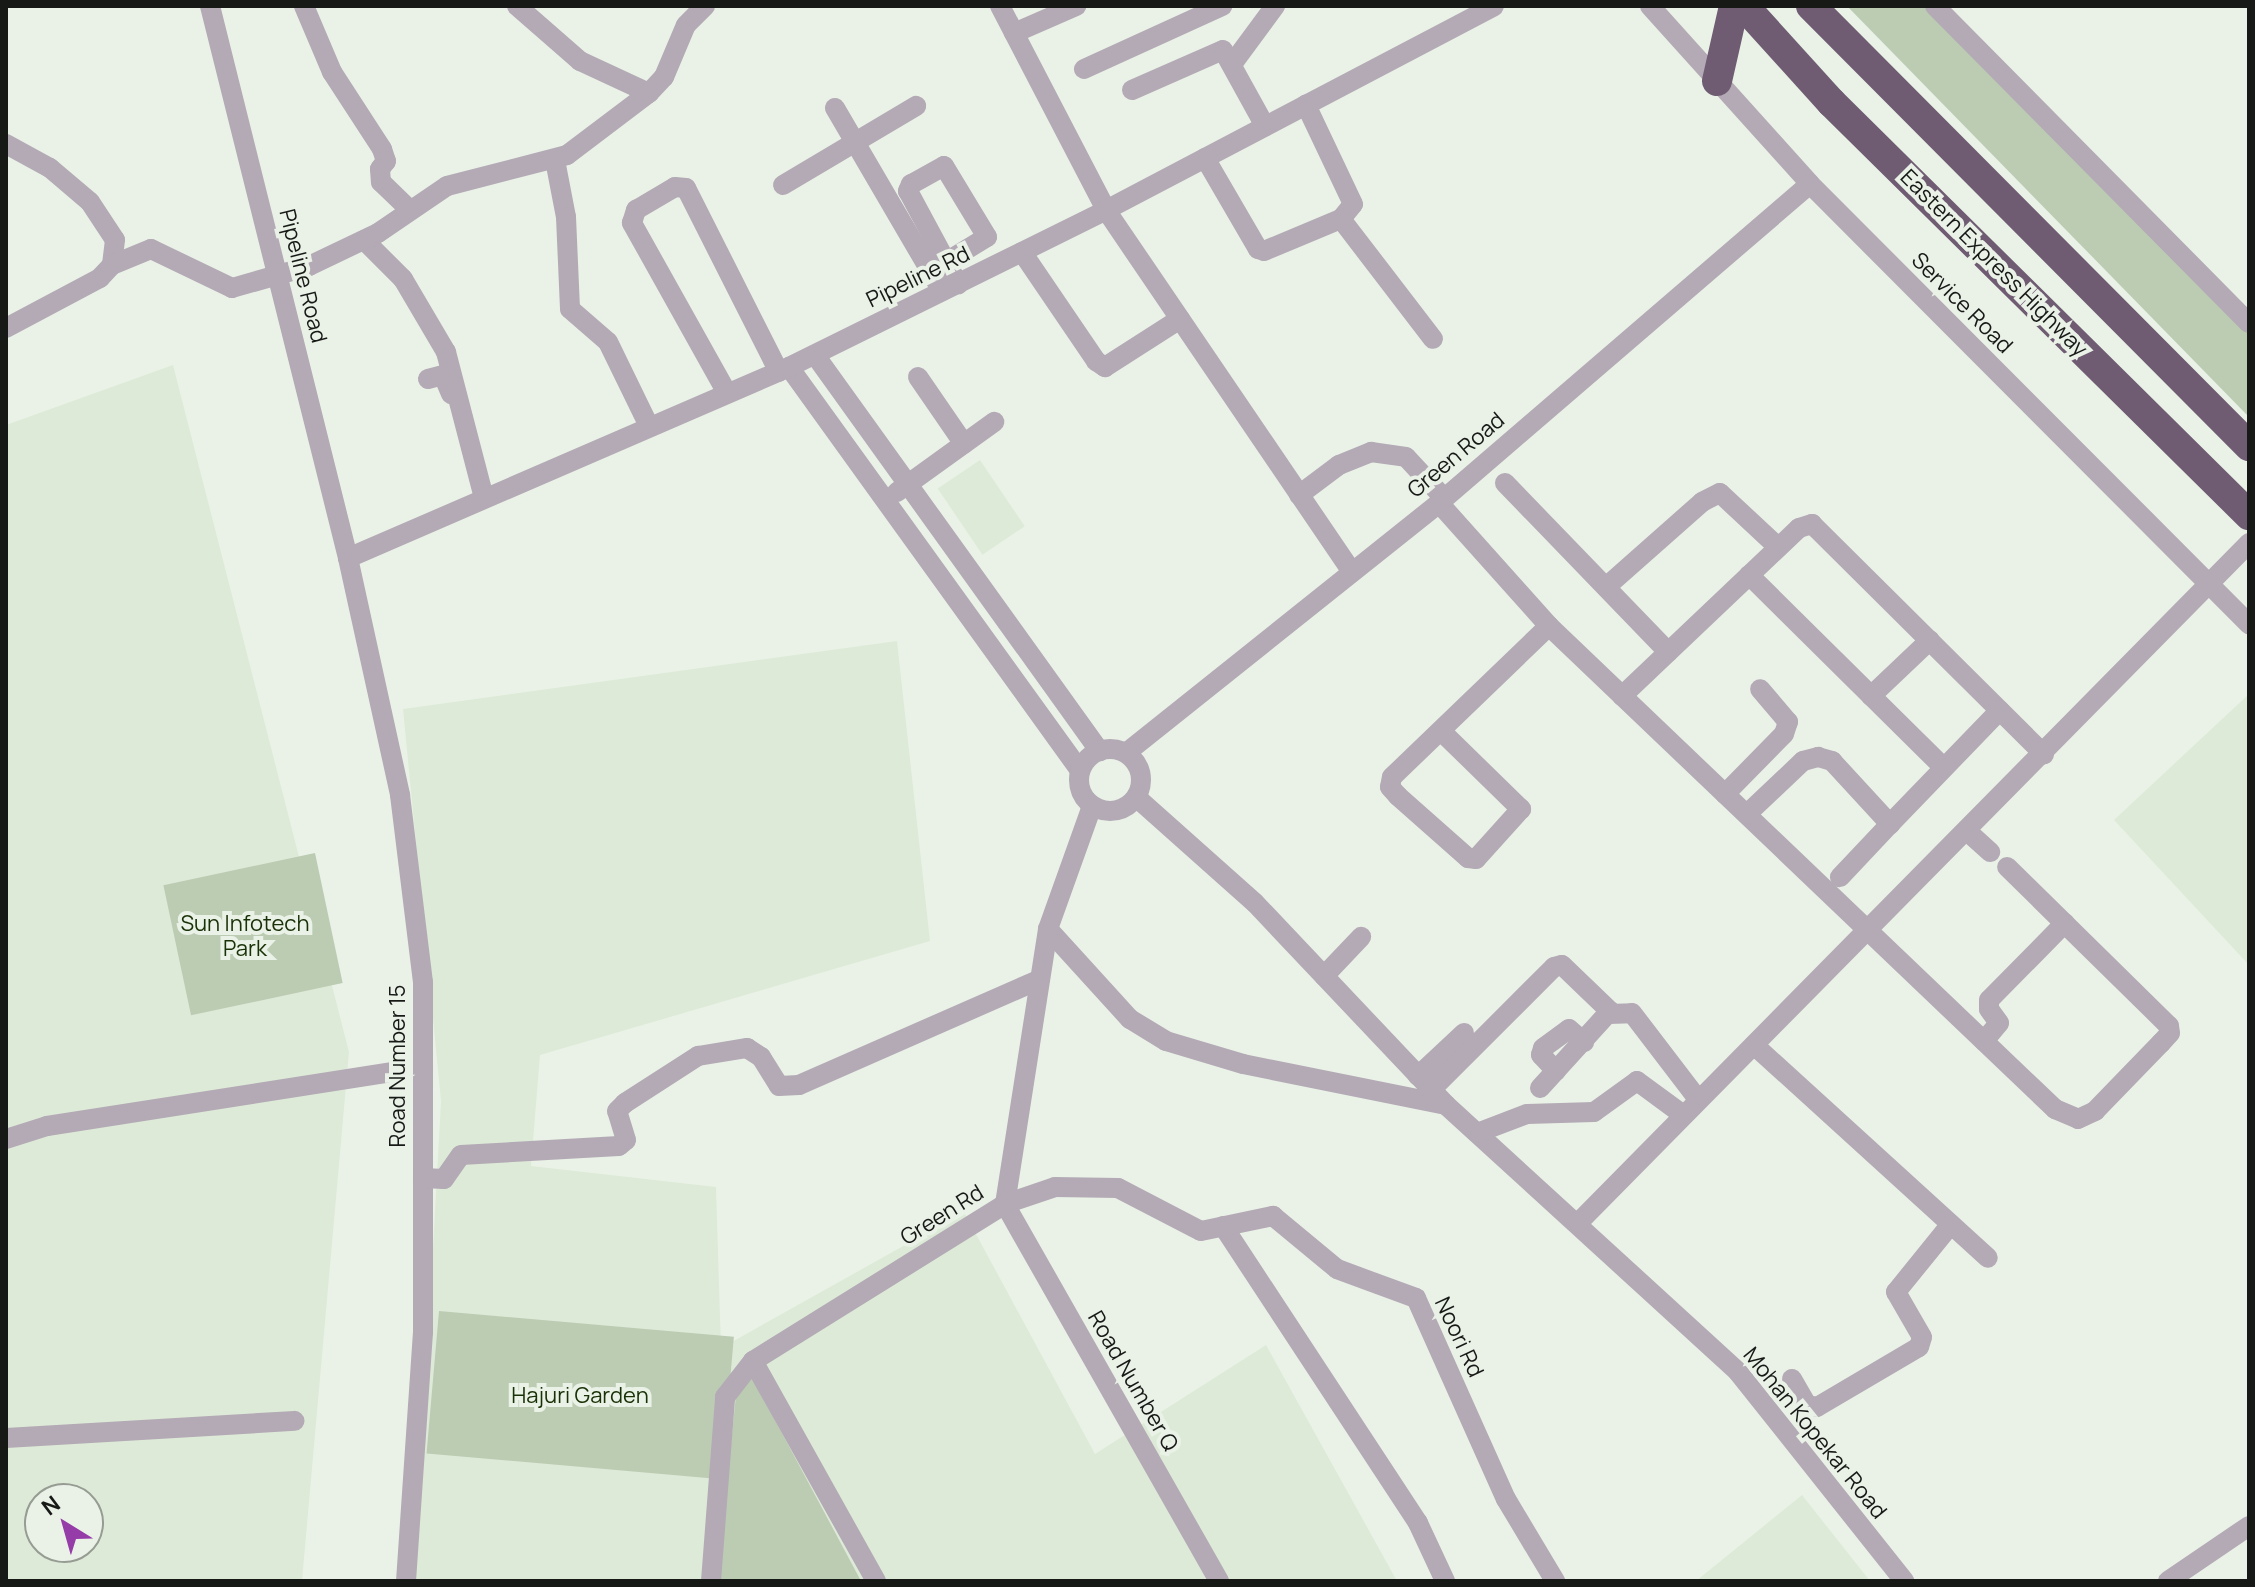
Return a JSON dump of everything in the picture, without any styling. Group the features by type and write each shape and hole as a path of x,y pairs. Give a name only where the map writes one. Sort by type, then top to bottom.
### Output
{"highway":[{"path":"1717,81 1734,6"},
{"name":"Eastern Express Highway","path":"1744,6 1831,102 2249,515"},
{"path":"1811,6 2249,446"}],"street":[{"name":"Pipeline Road","path":"210,6 348,558"},
{"path":"304,6 332,72 382,149 386,161 380,169 381,182 409,209"},
{"path":"517,6 580,61 649,93"},
{"path":"6,328 100,278 112,265 151,249 232,288 295,271 364,240 447,186 555,160 601,132 649,93 664,77 686,25 705,6"},
{"path":"1000,6 1106,210 1351,571"},
{"path":"1014,33 1076,6"},
{"path":"1084,69 1222,6"},
{"path":"1233,63 1275,6"},
{"name":"Pipeline Rd","path":"348,558 784,370 1106,210 1494,6"},
{"name":"Service Road","path":"1650,6 1810,184 2249,624"},
{"path":"1935,6 2246,313"},
{"path":"1132,90 1214,50 1223,50 1233,63 1265,126"},
{"path":"1205,158 1258,249 1264,251 1341,219 1353,204 1306,105"},
{"path":"783,185 916,106"},
{"path":"835,108 950,288"},
{"path":"6,144 50,168 90,202 115,240 112,265"},
{"path":"555,160 566,217 570,309 608,342 649,426"},
{"path":"946,262 987,237 944,166 911,184 908,191 946,262 950,288"},
{"name":"Green Road","path":"1126,753 1442,501 1810,184"},
{"path":"727,393 632,223 636,210 675,187 686,188 784,370 885,501 1080,771 1080,791 1092,806 1111,811 1136,797 1141,776 1126,753 1100,751 1080,771"},
{"path":"1341,219 1433,339"},
{"path":"364,240 428,314 462,403 484,498"},
{"path":"1022,252 1105,367 1180,319"},
{"path":"815,355 1100,751"},
{"path":"428,379 443,375 454,401 462,403"},
{"path":"918,377 964,444"},
{"path":"885,501 994,422"},
{"path":"1299,495 1339,465 1371,452 1406,457 1549,626 2055,1109 2078,1119 2095,1111 2170,1033 2169,1026 2007,867"},
{"path":"1505,483 1668,652"},
{"path":"1606,587 1702,502 1720,493 1778,547"},
{"path":"1622,696 1799,528 1817,526 2044,754"},
{"path":"1579,1222 1697,1098 1870,932 2249,543"},
{"name":"Road Number 15","path":"348,558 404,826 423,982 423,1332 406,1581"},
{"path":"1749,575 1944,768"},
{"path":"1441,731 1521,809 1476,859 1468,858 1390,787 1392,777 1549,626"},
{"path":"1871,696 1930,640"},
{"path":"1725,794 1784,734 1788,722 1760,689"},
{"path":"1840,877 2000,710"},
{"path":"1747,814 1803,761 1818,757 1832,761 1890,824"},
{"name":"Mohan Kopekar Road","path":"1136,797 1255,903 1432,1091 1579,1222 1738,1372 1904,1581"},
{"name":"Green Rd","path":"711,1581 725,1397 753,1361 1005,1204 1048,929 1092,806"},
{"path":"1968,832 1990,852"},
{"path":"1984,1041 1999,1023 1989,1009 1989,1000 2065,923"},
{"path":"1048,929 1130,1019 1166,1041 1243,1064 1432,1091"},
{"path":"1324,976 1361,937"},
{"path":"1432,1091 1554,967 1562,965 1609,1014"},
{"path":"423,1178 444,1179 461,1155 619,1146 626,1140 617,1111 698,1056 747,1048 761,1057 779,1086 799,1085 1040,979"},
{"path":"1540,1088 1609,1014 1632,1013 1659,1042 1663,1071 1697,1098"},
{"path":"1432,1091 1464,1033"},
{"path":"1754,1045 1988,1258"},
{"path":"6,1139 47,1126 398,1071"},
{"path":"1477,1133 1527,1114 1594,1112 1637,1081 1682,1114"},
{"name":"Noori Rd","path":"1005,1204 1055,1187 1118,1188 1201,1231 1273,1216 1337,1269 1416,1298 1506,1499 1555,1581"},
{"name":"Road Number Q","path":"1005,1204 1219,1581"},
{"path":"1792,1379 1807,1405 1817,1407 1919,1347 1922,1337 1896,1292 1951,1224"},
{"path":"1223,1226 1418,1523 1445,1581"},
{"path":"753,1361 876,1581"},
{"path":"6,1438 294,1421"},
{"path":"2168,1581 2249,1526"}],"shaded area":[{"path":"173,365 349,1052 302,1581 6,1581 6,425"},
{"path":"980,460 1025,526 982,555 938,489"},
{"path":"897,641 930,941 540,1055 531,1166 716,1187 721,1348 964,1212 1095,1454 1266,1345 1397,1581 415,1581 441,1101 403,709"},
{"path":"2249,694 2249,965 2114,820"},
{"path":"1802,1495 1870,1581 1696,1581"}],"green space":[{"path":"1847,6 1925,6 2249,330 2249,417"},
{"name":"Sun Infotech Park","path":"315,853 343,983 191,1015 163,885"},
{"name":"Hajuri Garden","path":"439,1311 734,1337 721,1479 427,1453"},
{"path":"752,1377 861,1581 717,1581 736,1395"}]}
